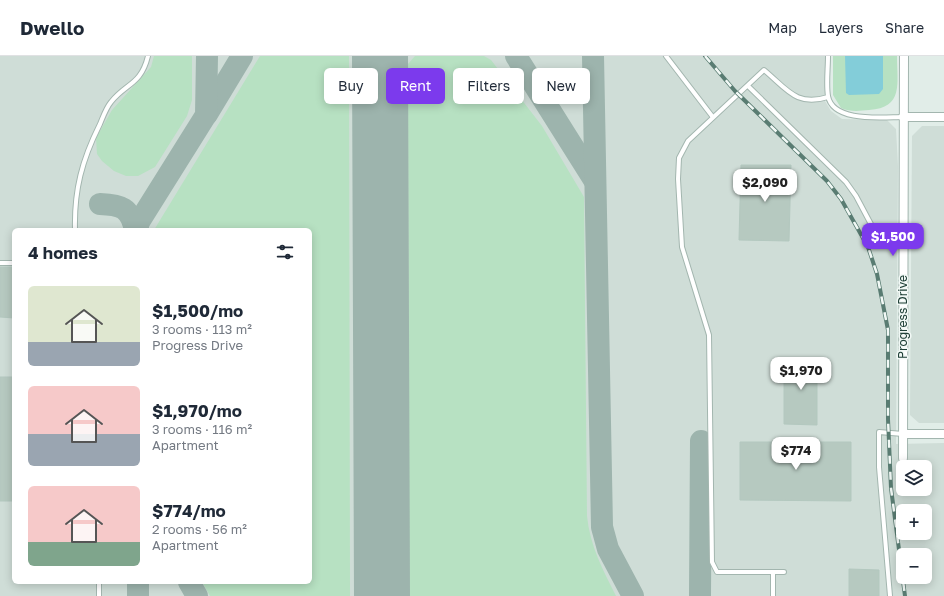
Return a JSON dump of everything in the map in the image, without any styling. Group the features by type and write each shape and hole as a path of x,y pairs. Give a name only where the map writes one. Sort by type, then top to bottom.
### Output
{"street":[{"name":"Progress Drive","path":"903,458 904,56"},
{"path":"903,117 944,117"},
{"path":"904,434 944,434"}],"lane":[{"path":"75,228 78,181 92,141 111,102 136,80 145,69 148,56"},
{"path":"666,56 712,116"},
{"path":"828,56 828,97 836,110 845,114 903,117"},
{"path":"784,572 718,572 712,562 710,335 682,247 678,179 679,158 688,141 712,116 748,86 764,70 796,97 812,100 828,97"},
{"path":"748,86 846,182 856,196 873,228"},
{"path":"0,263 12,263"},
{"path":"890,596 879,467 879,432 904,434"},
{"path":"772,596 773,572"},
{"path":"99,584 99,596"}],"shaded area":[{"path":"0,56 825,56 825,101 831,111 842,119 887,120 896,129 898,166 896,444 944,443 944,596 0,596"},
{"path":"922,126 944,126 944,423 919,423 910,415 912,136"}],"green space":[{"path":"154,56 192,56 192,100 187,116 155,167 138,176 126,176 114,171 102,161 97,154 96,138 112,110 151,67"},
{"path":"260,56 349,56 349,68 324,68 324,104 349,104 350,596 210,596 203,584 312,584 312,228 155,228"},
{"path":"415,56 484,56 491,60 497,68 453,68 453,104 524,104 524,103 542,126 584,197 587,516 594,548 616,596 409,596 408,104 445,104 445,68 408,68 408,64"},
{"path":"833,56 897,56 897,84 893,99 888,105 869,110 855,111 841,108 833,95"}],"water":[{"path":"845,56 883,56 883,89 879,94 849,95 846,93"}],"building":[{"path":"741,165 791,165 789,241 739,240"},
{"path":"0,267 12,267 12,318 0,317"},
{"path":"784,358 817,358 817,425 784,424"},
{"path":"0,377 12,377 12,501 0,501"},
{"path":"740,442 851,442 851,501 740,500"},
{"path":"849,569 879,570 879,596 849,596"}],"taxiway":[{"path":"138,228 139,222 206,115 207,56"},
{"path":"207,114 242,56"},
{"path":"516,56 594,180"},
{"path":"593,56 602,527 608,549 633,596"},
{"path":"100,204 114,205 124,209 130,216 134,228"},
{"path":"700,596 701,441"},
{"path":"138,584 138,596"},
{"path":"190,584 197,596"}],"runway":[{"path":"380,56 382,596"}],"railway":[{"path":"705,56 735,91 827,181 841,199 868,247 877,274 888,330 888,419 891,488 905,596"}]}
